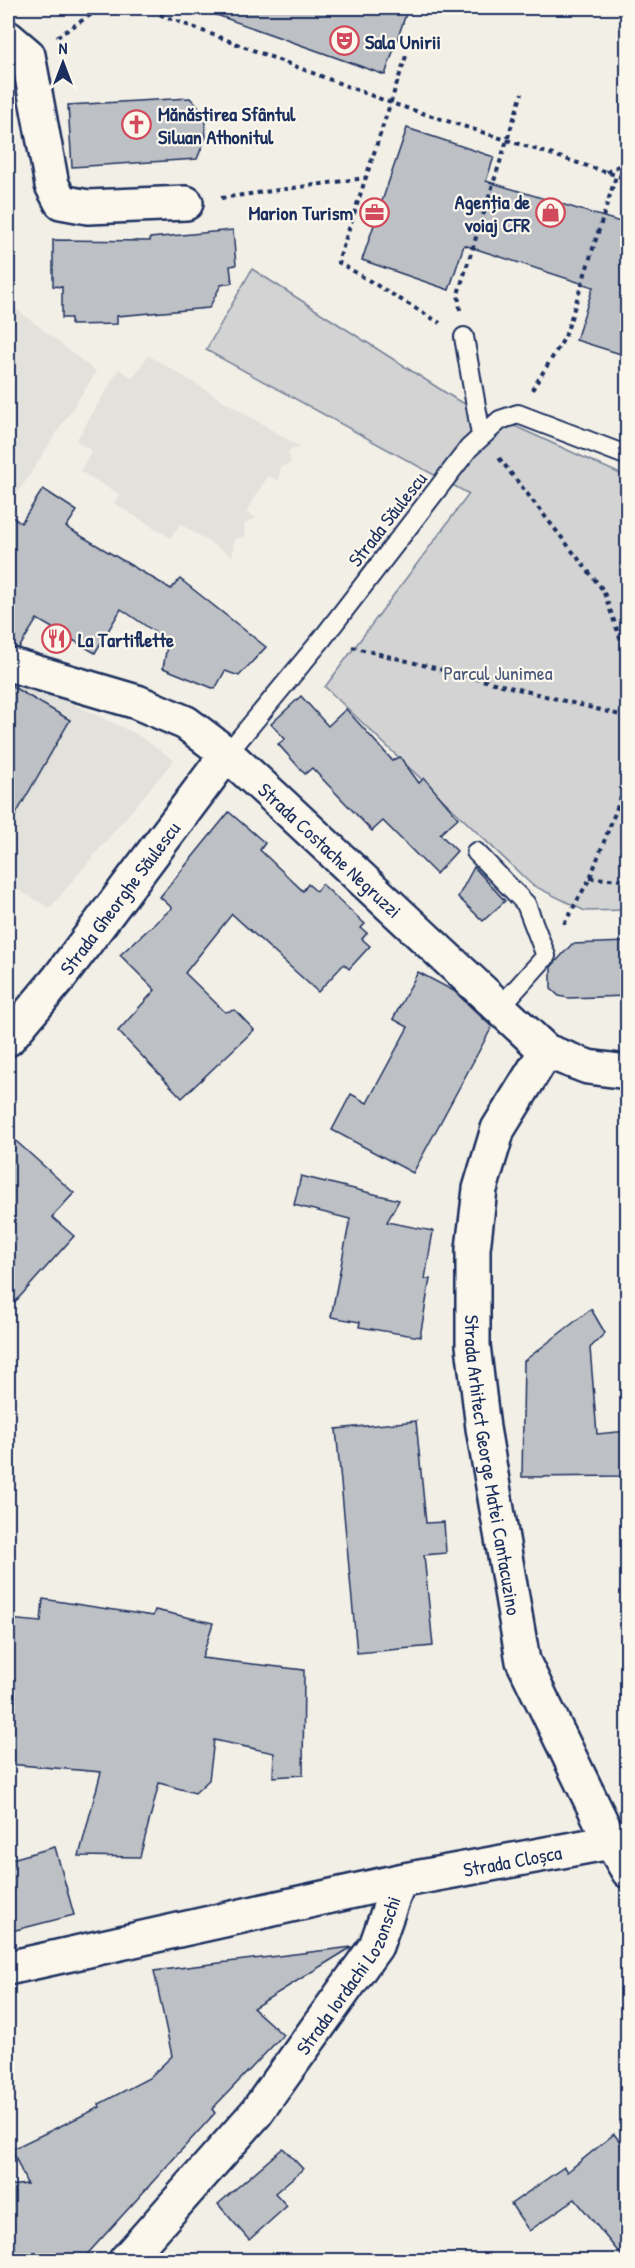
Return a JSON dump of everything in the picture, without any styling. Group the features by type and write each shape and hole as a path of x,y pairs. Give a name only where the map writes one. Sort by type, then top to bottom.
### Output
{"street":[{"path":"18,46 52,185 61,202 88,207 186,203"},
{"name":"Strada Costache Negruzzi","path":"8,664 137,702 186,723 227,754 501,1006 546,1051 588,1067 627,1072"},
{"name":"Strada Gheorghe Săulescu","path":"8,1039 59,978 227,754"},
{"name":"Strada Arhitect George Matei Cantacuzino","path":"546,1051 498,1129 480,1189 473,1249 473,1345 483,1428 523,1661 619,1841 627,1871"},
{"name":"Strada Cloșca","path":"399,1881 619,1841"},
{"name":"Strada Iordachi Lozonschi","path":"8,1968 399,1881"},
{"name":"Strada Iordachi Lozonschi","path":"126,2260 263,2103 376,1946 399,1881"}],"lane":[{"path":"464,338 481,435"},
{"name":"Strada Săulescu","path":"227,754 322,639 481,435 500,420 518,414"},
{"path":"518,414 627,456"},
{"path":"476,852 526,904 546,956 501,1006"}],"path":[{"path":"18,46 101,8"},
{"path":"143,8 391,103 627,179"},
{"path":"406,56 338,261 464,338"},
{"path":"458,294 522,93"},
{"path":"607,172 627,161"},
{"path":"518,414 565,337 616,176"},
{"path":"186,203 365,178"},
{"path":"481,435 603,590 627,660"},
{"path":"322,639 627,717"},
{"path":"546,956 590,878 627,779"},
{"path":"590,878 627,880"}],"shaded area":[{"path":"8,302 96,372 8,508"},
{"path":"148,355 300,447 288,451 291,463 280,467 279,481 268,476 246,512 256,518 244,524 245,536 234,540 232,556 180,524 171,538 114,503 119,494 80,471 92,451 76,441 119,369 133,378"},
{"path":"8,673 136,734 174,760 50,908 8,884"}],"green space":[{"name":"Parcul Junimea","path":"252,269 457,400 627,477 627,910 585,911 532,885 325,687 469,494 206,350"}],"building":[{"name":"Sala Unirii","path":"209,8 408,8 385,75 208,12"},
{"name":"Mănăstirea Sfântul Siluan Athonitul","path":"190,98 204,113 206,137 197,159 72,167 68,105"},
{"path":"407,128 494,157 486,181 627,224 627,356 576,340 593,287 464,245 449,290 362,260"},
{"path":"233,230 236,265 230,266 232,283 221,285 209,308 117,316 117,324 71,325 71,318 62,318 62,287 53,286 53,240 150,241 150,238"},
{"path":"43,489 77,511 66,527 171,589 180,579 266,647 239,676 225,671 215,689 163,668 168,641 121,609 95,653 37,619 19,648 8,646 8,514 21,523"},
{"path":"8,684 70,720 8,828"},
{"path":"301,696 328,726 346,709 392,760 400,757 419,783 424,778 458,818 440,834 457,851 436,874 383,821 372,831 312,768 305,774 278,744 285,739 271,724"},
{"path":"229,812 265,843 260,850 303,891 308,884 316,891 322,884 365,924 361,928 367,933 362,939 370,946 349,969 344,964 318,992 232,914 185,973 225,1012 235,1010 254,1030 182,1098 118,1031 155,990 120,955 172,908 160,897"},
{"path":"474,867 505,901 483,921 458,897"},
{"path":"627,942 627,996 568,998 559,996 551,989 551,967 572,944"},
{"path":"418,972 454,991 492,1027 413,1173 332,1130 351,1094 367,1103 408,1027 393,1019"},
{"path":"8,1134 74,1193 52,1217 74,1236 8,1310"},
{"path":"301,1176 399,1200 387,1222 433,1231 425,1279 430,1279 420,1337 359,1327 360,1322 331,1317 350,1219 294,1205"},
{"path":"591,1309 605,1333 590,1348 597,1434 627,1431 627,1476 522,1477 524,1361"},
{"path":"416,1421 426,1523 444,1522 446,1553 424,1555 433,1646 357,1653 336,1429"},
{"path":"43,1599 153,1616 155,1610 213,1623 202,1658 304,1670 303,1775 273,1777 274,1753 214,1740 209,1780 195,1793 159,1783 140,1857 79,1856 101,1772 8,1764 8,1619 41,1622"},
{"path":"55,1847 74,1915 8,1932 8,1860"},
{"path":"352,1947 253,2008 283,2035 212,2109 215,2113 82,2260 8,2260 8,2186 27,2184 12,2149 100,2107 99,2104 149,2078 172,2056 154,1971"},
{"path":"614,2134 627,2151 627,2260 575,2199 529,2231 511,2204 564,2167 567,2172"},
{"path":"283,2148 303,2169 275,2193 287,2206 249,2240 218,2204"}],"place":[{"name":"Sala Unirii","path":"344,41"},
{"name":"Mănăstirea Sfântul Siluan Athonitul","path":"137,125"},
{"name":"Marion Turism","path":"374,212"},
{"name":"Agenția de voiaj CFR","path":"551,212"},
{"name":"La Tartiflette","path":"57,639"}]}
